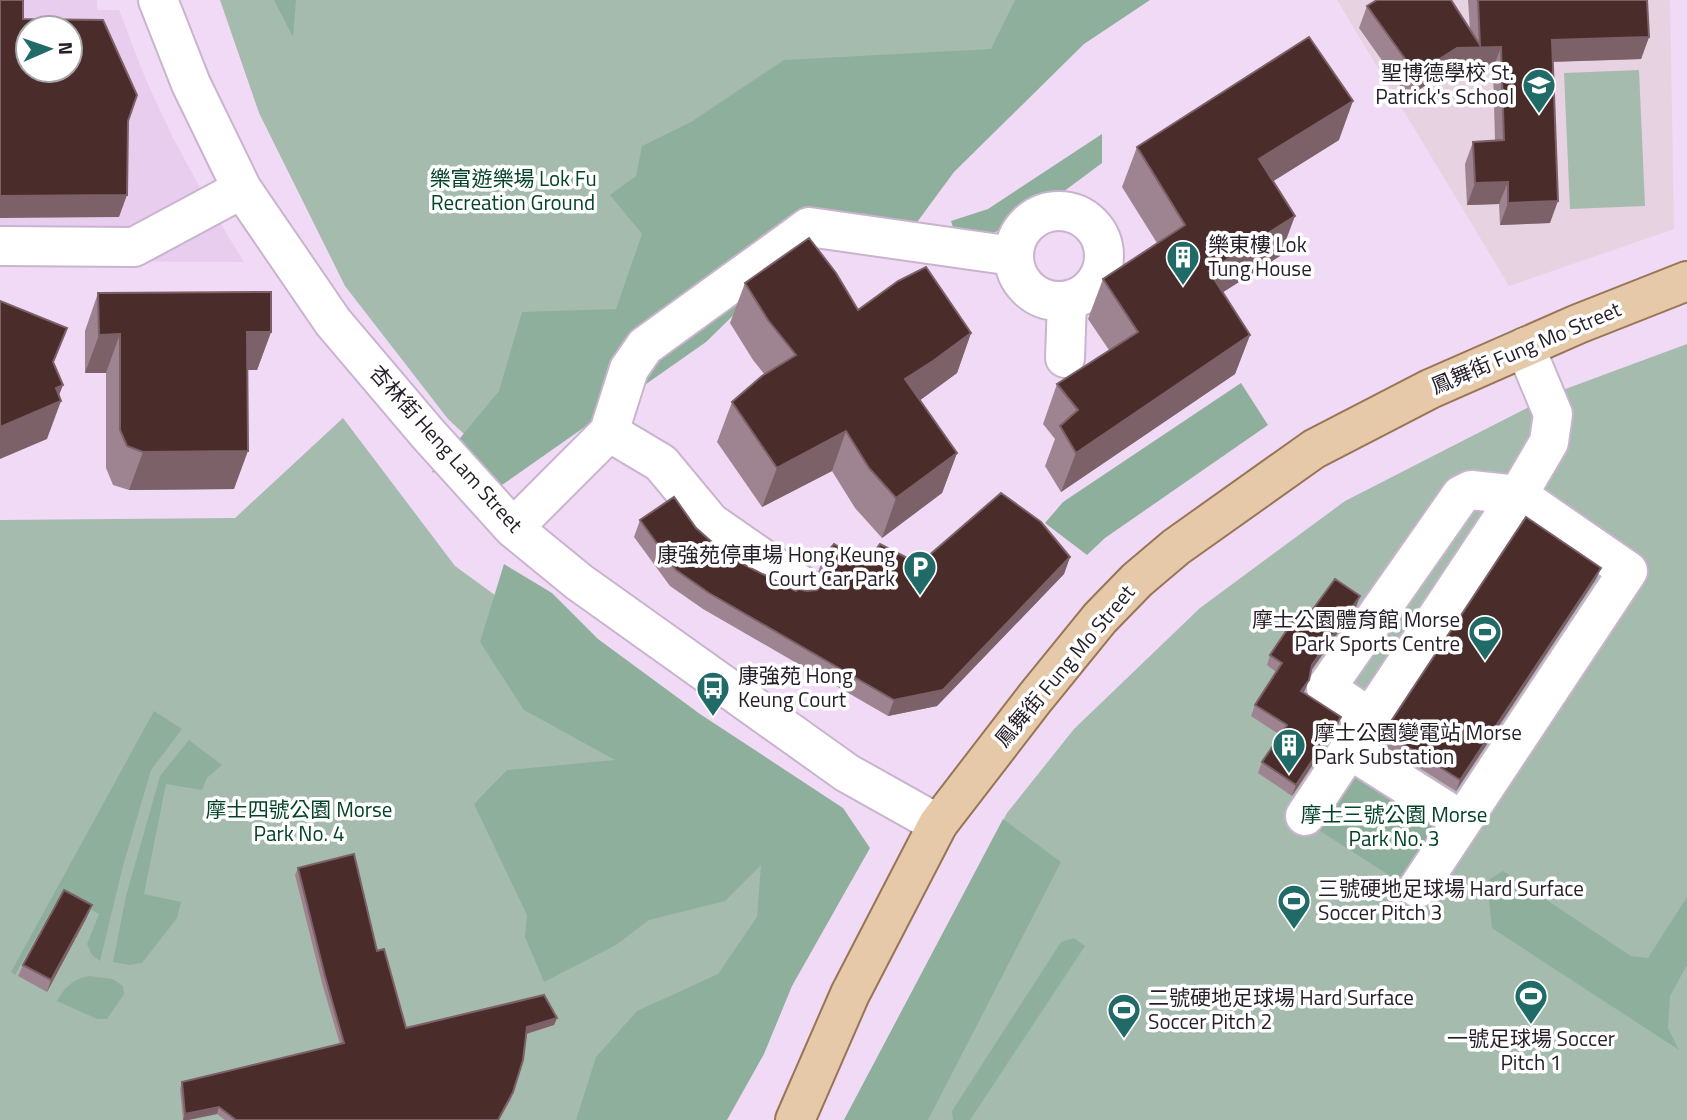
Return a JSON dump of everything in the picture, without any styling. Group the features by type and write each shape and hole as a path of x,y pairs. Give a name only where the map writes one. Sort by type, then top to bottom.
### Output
{"main road":[{"name":"鳳舞街 Fung Mo Street","path":"795,1120 850,994 938,824 1034,698 1100,618 1137,580 1176,547 1314,449 1430,389 1687,281"}],"street":[{"name":"杏林街 Heng Lam Street","path":"158,0 191,84 242,189 333,322 428,434 513,528 579,582 847,773 938,824"},
{"path":"0,246 134,247 242,189"},
{"path":"1051,211 1066,211 1081,216 1093,226 1101,240 1104,255 1101,271 1093,285 1082,295 1054,301 1029,291 1015,269 1013,256 1016,240 1024,226 1036,216 1051,211"},
{"path":"513,528 609,432 629,369 645,346 809,227 1013,256"},
{"path":"1065,358 1067,300"},
{"path":"1305,816 1518,495 1549,442 1553,414 1525,347"},
{"path":"609,432 661,463 710,522 802,586"},
{"path":"1358,738 1360,711 1326,688 1461,495 1471,489 1518,495 1628,571 1418,888"},
{"path":"1358,738 1461,820"}],"shaded area":[{"path":"0,0 97,0 97,10 119,10 146,80 173,138 244,262 0,261"},
{"name":"聖博德學校 St. Patrick's School","path":"1337,0 1670,0 1674,229 1509,286"}],"green space":[{"name":"樂富遊樂場 Lok Fu Recreation Ground","path":"220,0 1106,0 509,476 448,419 345,286 259,113"},
{"path":"274,0 296,0 293,37"},
{"path":"1015,0 1150,0 1084,44 954,172 912,229 805,245 706,342 502,485 432,472 499,391 522,312 616,309 642,234 610,195 636,176 642,146 691,122 784,60 991,49"},
{"path":"1639,70 1645,206 1570,209 1564,73"},
{"path":"1102,134 1102,163 1063,192 994,233 965,265 951,221 988,209"},
{"name":"摩士三號公園 Morse Park No. 3","path":"1687,344 1687,1120 844,1120 1007,813 1074,729 1200,608 1345,501 1560,391"},
{"path":"1241,383 1268,425 1105,538 1087,555 1045,523 1063,502"},
{"name":"摩士四號公園 Morse Park No. 4","path":"343,418 455,566 820,832 719,1120 0,1120 0,520 235,518"},
{"path":"504,564 552,593 598,639 700,714 843,808 870,848 792,986 764,1054 727,1120 576,1120 596,1057 637,1011 718,974 757,917 761,865 725,901 649,920 616,945 544,982 525,937 527,915 474,804 507,770 615,760 524,710 480,642"},
{"path":"154,711 182,729 151,770 123,866 100,961 92,955 87,944 99,914 61,893 15,975 11,972"},
{"path":"189,740 222,765 207,778 202,790 166,784 144,894 181,902 177,918 142,963 129,965 113,962 126,896 160,776"},
{"path":"1353,768 1447,826 1409,888 1317,829"},
{"path":"1003,819 1061,862 928,1120 844,1120"},
{"path":"1503,871 1631,956 1648,958 1687,897 1687,965 1670,996 1668,1028 1679,1050 1492,928 1487,881"},
{"path":"1074,938 1085,946 970,1120 953,1120 952,1111 1061,942"},
{"path":"89,976 113,979 123,986 124,994 107,1019 97,1019 57,1001 70,984"}],"building":[{"path":"0,0 23,0 23,14 14,14 14,84 84,84 84,20 103,20 137,95 128,121 127,195 0,196"},
{"path":"1377,0 1451,0 1480,45 1478,0 1647,0 1649,37 1552,40 1558,201 1508,203 1508,182 1475,183 1473,142 1504,140 1501,47 1457,48 1416,74 1367,6"},
{"name":"樂東樓 Lok Tung House","path":"1309,37 1353,101 1259,159 1295,216 1209,271 1250,335 1076,453 1060,426 1078,410 1057,384 1138,332 1103,279 1185,225 1137,147"},
{"path":"809,238 836,273 858,310 898,281 926,267 971,333 905,379 957,453 896,498 869,468 846,431 777,468 732,402 762,376 796,355 768,320 745,283"},
{"path":"271,292 271,332 247,332 248,451 143,452 127,446 120,430 120,334 99,335 98,293"},
{"path":"0,301 67,328 53,362 63,385 56,388 61,401 0,427"},
{"name":"康強苑停車場 Hong Keung Court Car Park","path":"1001,493 1041,522 1070,557 943,690 894,700 709,593 676,570 640,520 674,497 696,528 729,557 796,591 807,591 817,590 825,582 830,571 824,556 834,544 866,563 880,544 919,564"},
{"name":"摩士公園體育館 Morse Park Sports Centre","path":"1526,517 1601,568 1460,780 1384,732"},
{"path":"1335,579 1360,596 1312,665 1309,680 1301,691 1341,717 1296,785 1262,762 1287,725 1255,705 1282,663 1270,655 1297,615 1305,620"},
{"path":"354,854 377,951 384,949 406,1028 544,995 557,1018 527,1027 523,1060 513,1092 498,1120 236,1120 219,1107 185,1114 182,1082 344,1043 298,868"},
{"path":"64,890 92,905 51,980 23,965"}],"place":[{"name":"聖博德學校 St. Patrick's School","path":"1539,115"},
{"name":"樂東樓 Lok Tung House","path":"1183,287"},
{"name":"康強苑停車場 Hong Keung Court Car Park","path":"920,597"},
{"name":"摩士公園體育館 Morse Park Sports Centre","path":"1485,662"},
{"name":"康強苑 Hong Keung Court","path":"713,718"},
{"name":"摩士公園變電站 Morse Park Substation","path":"1289,775"},
{"name":"三號硬地足球場 Hard Surface Soccer Pitch 3","path":"1294,931"},
{"name":"一號足球場 Soccer Pitch 1","path":"1531,1026"},
{"name":"二號硬地足球場 Hard Surface Soccer Pitch 2","path":"1124,1040"}]}
